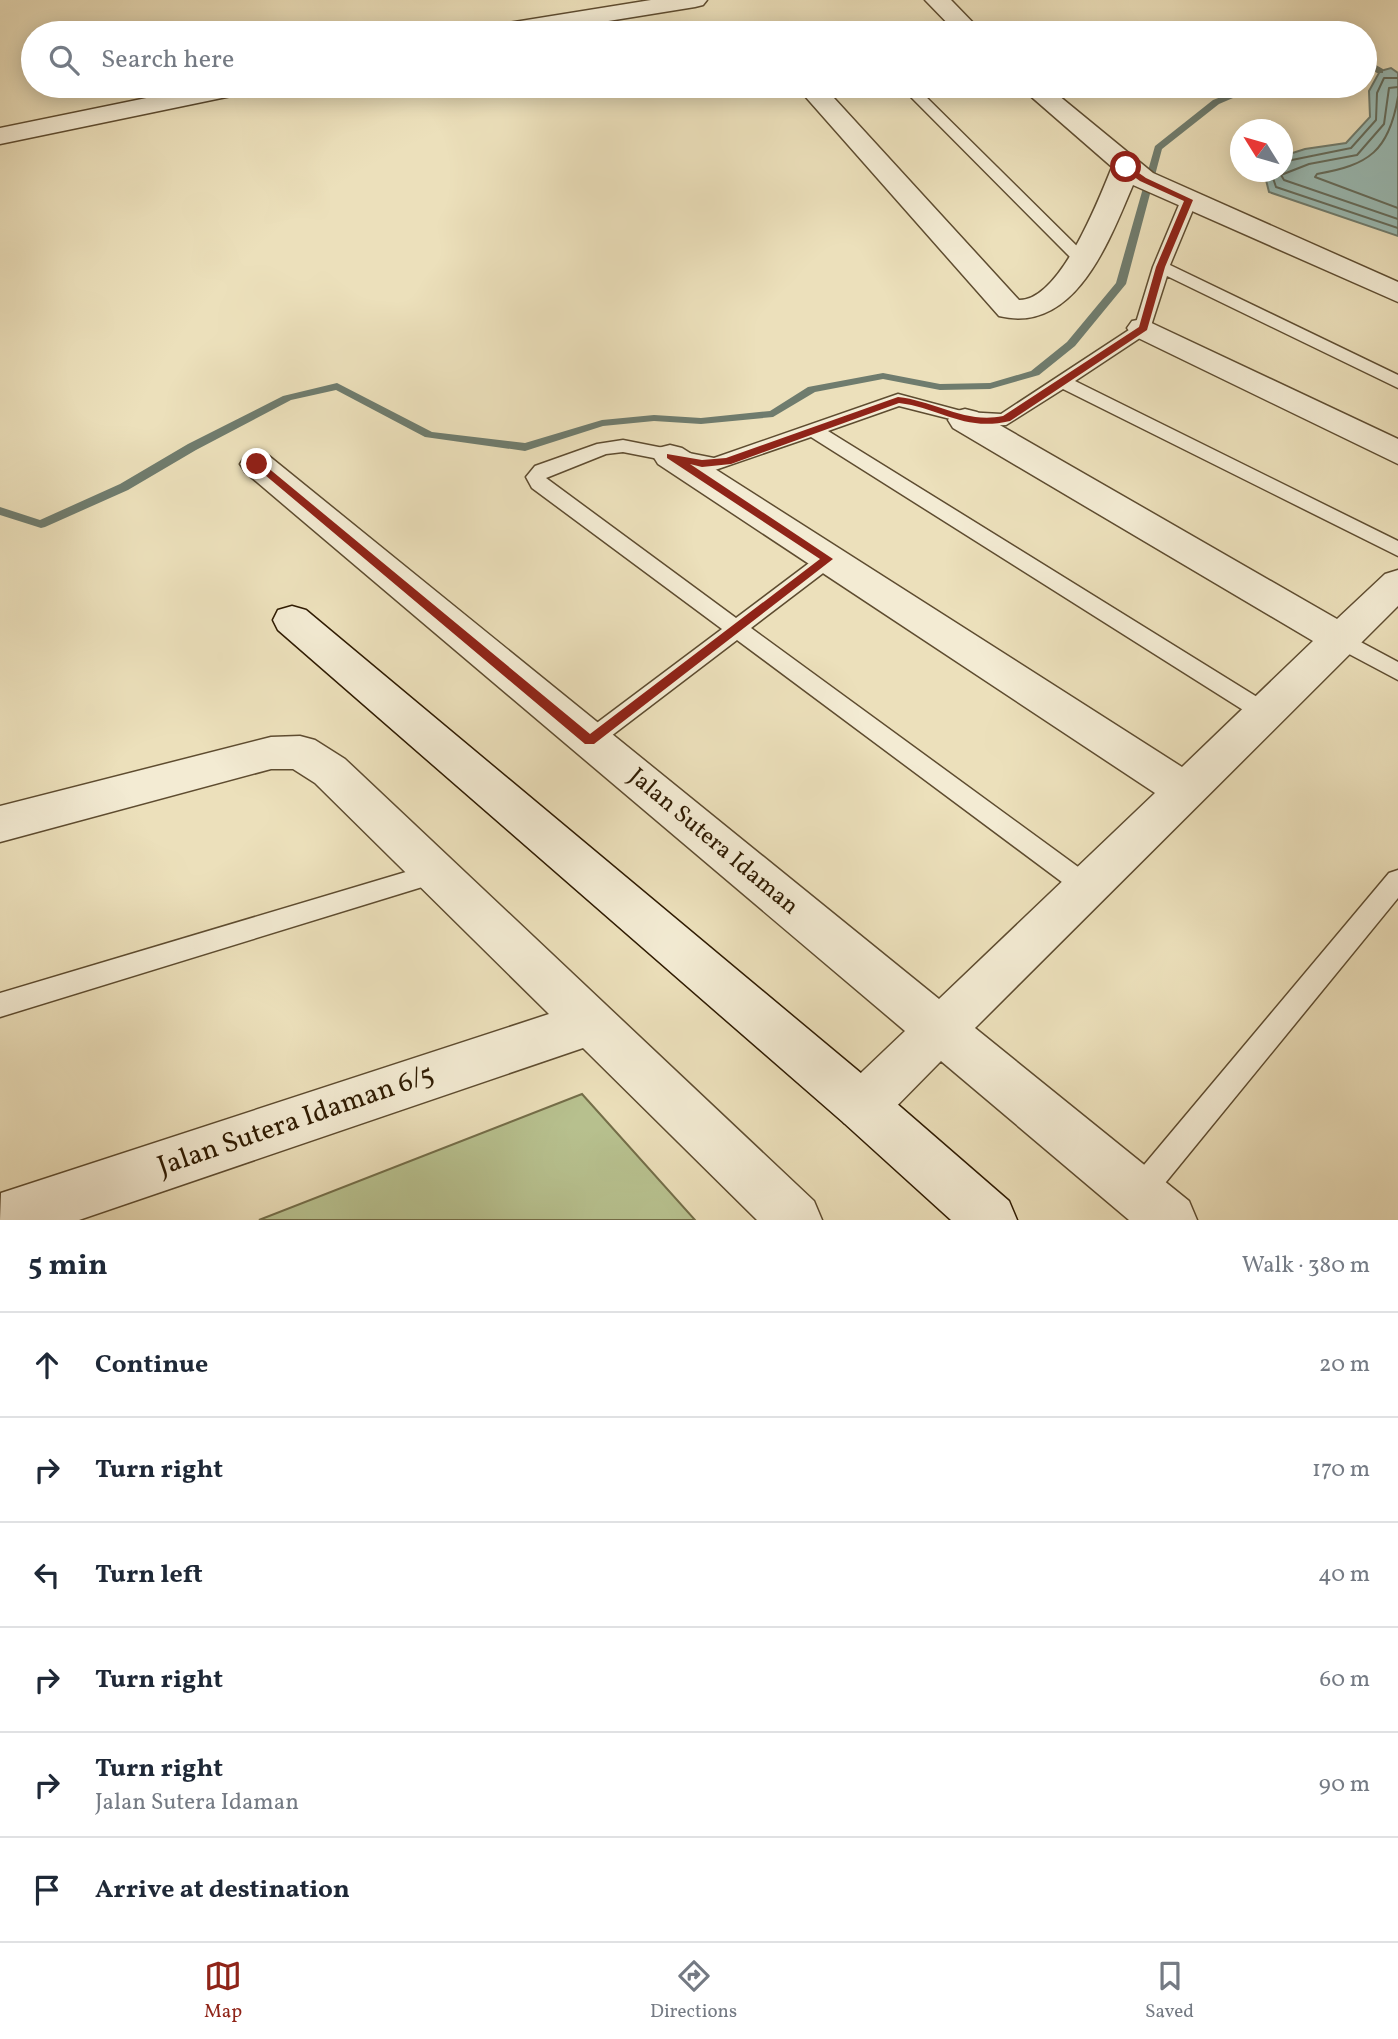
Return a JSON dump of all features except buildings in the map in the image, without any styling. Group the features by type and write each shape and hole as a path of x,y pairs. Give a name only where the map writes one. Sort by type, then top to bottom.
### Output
{"street":[{"path":"565,21 695,0"},
{"path":"937,0 955,21"},
{"path":"0,136 183,98"},
{"path":"820,98 1010,309 1024,314 1038,309 1155,184"},
{"path":"1047,98 1155,184 1398,293"},
{"path":"1143,328 1398,453"},
{"path":"965,420 1342,640"},
{"path":"670,456 1185,791"},
{"name":"Jalan Sutera Idaman","path":"257,464 1154,1207"},
{"path":"862,1106 1267,714 1398,583"},
{"path":"292,620 862,1106 990,1220"},
{"path":"0,824 271,753 300,752 330,771 794,1220"},
{"name":"Jalan Sutera Idaman 6/5","path":"1,1220 590,1023"}],"lane":[{"path":"919,98 1084,262"},
{"path":"1087,887 738,627 539,483 536,477 542,470 604,448 637,448 715,464 898,400 914,401 965,420 987,423 1006,419 1143,328 1161,267 1155,184"},
{"path":"1161,267 1398,382"},
{"path":"1063,382 1398,549"},
{"path":"813,430 1267,714"},
{"path":"590,740 828,559"},
{"path":"1342,640 1398,672"},
{"path":"0,1005 436,873"},
{"path":"1154,1207 1398,880"}],"green space":[{"path":"582,1094 695,1220 259,1220"}],"water":[{"path":"1391,68 1398,73 1398,236 1269,192 1266,182 1293,182 1293,153 1346,143 1370,117 1369,98 1377,98 1377,76 1380,71"}],"waterway":[{"path":"0,511 41,524 124,487 192,447 287,398 337,386 429,435 525,447 602,423 654,418 701,421 773,414 812,389 883,376 940,387 990,386 1035,373 1071,344 1121,284 1158,148 1216,102 1226,98"}],"route":[{"path":"257,464 590,740 828,559 670,456 702,464 727,462 883,403 898,400 914,401 965,420 987,423 1006,419 1143,328 1161,267 1189,200 1143,179 1126,167"}]}
